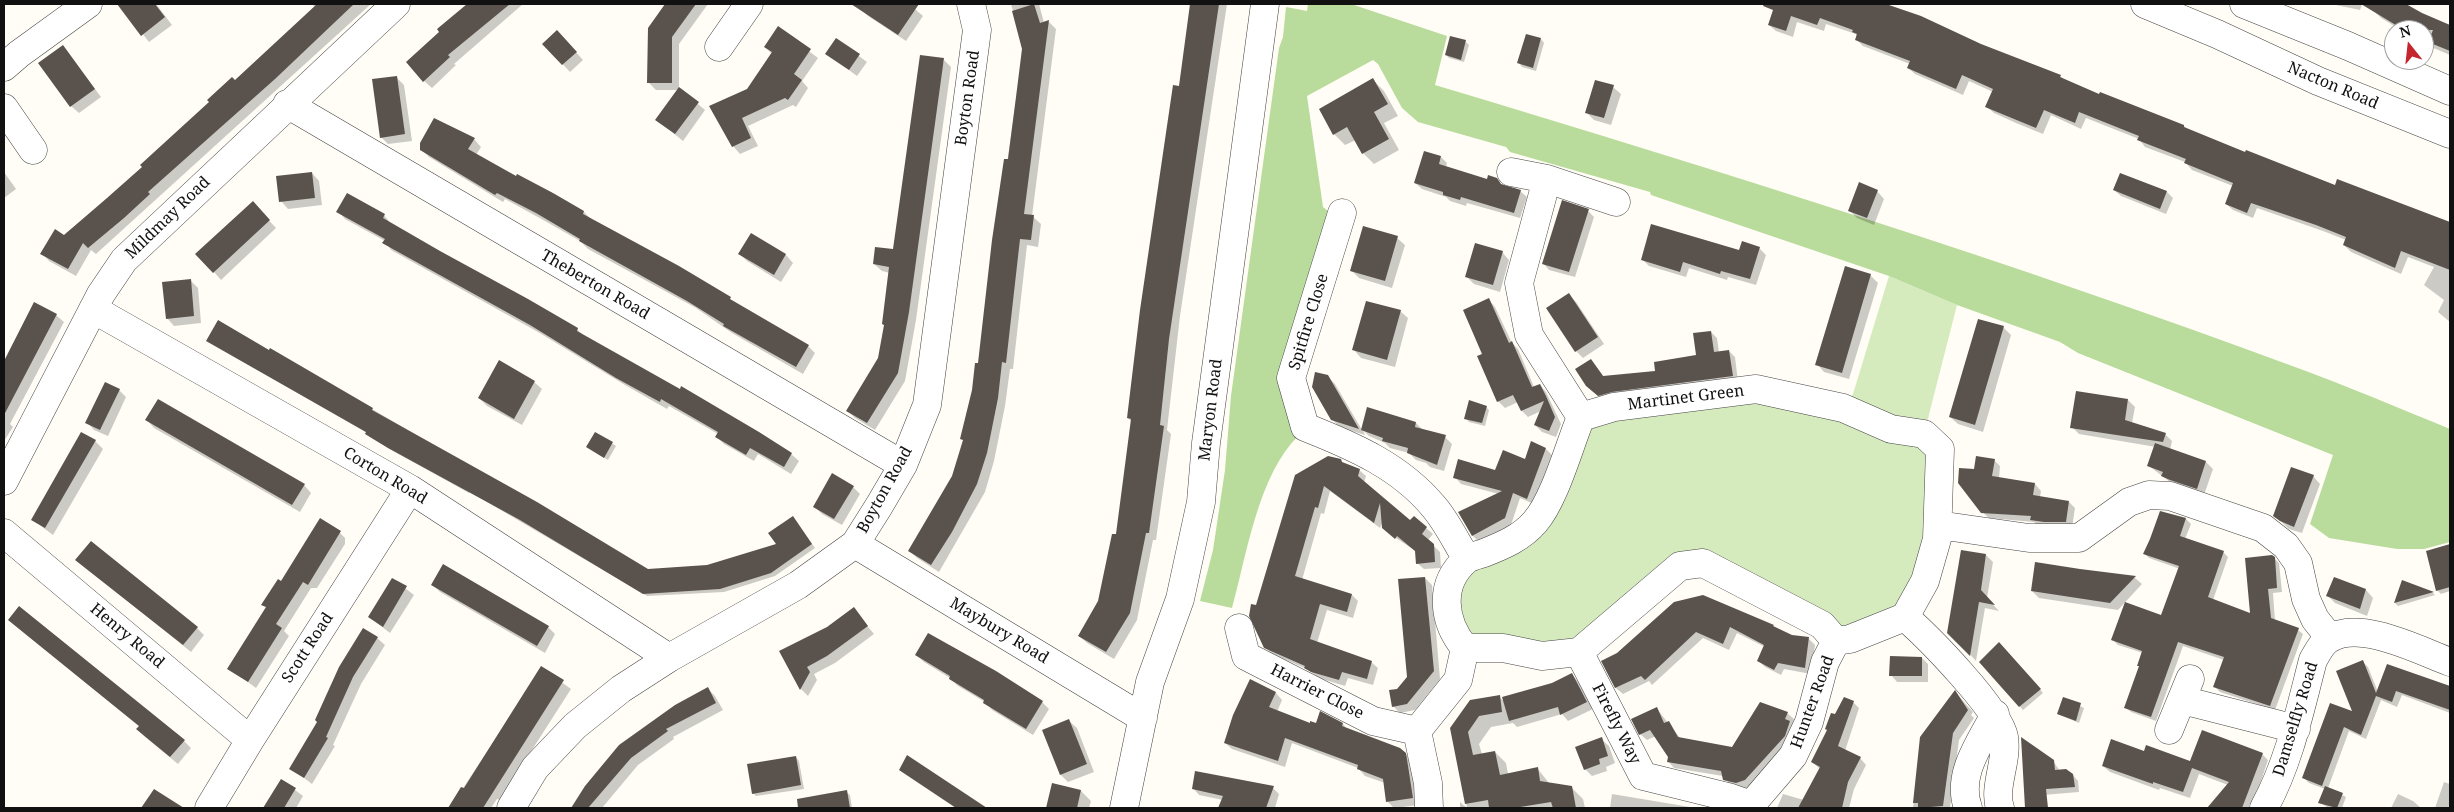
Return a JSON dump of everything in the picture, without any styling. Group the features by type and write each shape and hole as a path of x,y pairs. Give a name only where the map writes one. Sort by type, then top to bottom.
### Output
{"street":[{"path":"4,67 18,54 88,4"},
{"name":"Mildmay Road","path":"4,481 100,294 124,260 287,104 396,4"},
{"path":"720,47 749,4"},
{"name":"Boyton Road","path":"511,808 535,768 575,726 621,688 669,658 798,585 855,544 903,465 927,405 978,30 971,4"},
{"name":"Maryon Road","path":"1124,808 1150,682 1180,599 1201,502 1206,443 1265,4"},
{"name":"Nacton Road","path":"2145,4 2217,34 2318,81 2450,134"},
{"path":"2217,34 2227,4"},
{"path":"2244,4 2348,46 2450,92"},
{"name":"Theberton Road","path":"287,104 903,465"},
{"path":"4,108 33,150"},
{"path":"1511,172 1547,180 1616,202"},
{"path":"1547,180 1519,283 1529,335 1581,417 1549,498 1536,521 1513,542 1467,559 1453,576 1446,595 1448,620 1454,635 1465,648 1503,648 1542,656 1579,652 1680,566 1703,563 1822,625 1836,641 1850,640 1914,625 1995,714 2004,735 2005,757 1997,799 2000,808"},
{"name":"Spitfire Close","path":"1342,213 1291,378 1305,427 1350,445 1395,470 1434,508 1467,559"},
{"name":"Corton Road","path":"93,309 410,489 669,658"},
{"name":"Martinet Green","path":"1581,417 1614,407 1756,389 1843,408 1892,429 1924,434 1940,449 1938,525 1937,539 1914,625"},
{"name":"Scott Road","path":"209,808 250,740 410,489"},
{"path":"1938,525 2029,538 2079,538 2130,502 2149,495 2170,496 2263,528 2286,546 2298,563 2306,599 2315,619 2330,638 2362,632 2376,635 2450,662"},
{"name":"Henry Road","path":"4,533 250,740"},
{"name":"Maybury Road","path":"855,544 1143,718"},
{"name":"Harrier Close","path":"1239,628 1246,656 1373,721 1417,731"},
{"name":"Damselfly Road","path":"2264,808 2274,791 2296,729 2314,660 2320,647 2330,638"},
{"name":"Hunter Road","path":"1751,807 1793,756 1809,722 1825,662 1836,641"},
{"path":"1429,808 1428,783 1417,731 1458,680 1465,648"},
{"name":"Firefly Way","path":"1579,652 1643,776 1728,797 1751,807"},
{"path":"2169,730 2186,689 2296,729"},
{"path":"1968,808 1963,794 1966,770 1995,714"}],"green space":[{"path":"1308,4 1351,4 1447,36 1435,85 1867,219 2082,291 2314,374 2450,429 2450,542 2424,549 2397,549 2329,538 2310,524 2333,455 2078,353 2060,342 1957,305 1889,276 1651,195 1650,192 1510,152 1506,147 1418,122 1402,108 1378,64 1373,60 1307,96 1323,207 1328,211 1288,340 1284,377 1299,435 1273,471 1264,493 1249,540 1232,608 1200,601 1213,550 1225,470 1231,396 1286,7 1307,11"},
{"path":"1889,276 1957,305 1924,434 1939,494 1905,617 1850,639 1703,563 1579,652 1465,648 1453,576 1513,541 1581,417 1756,389 1843,408 1853,394"}],"building":[{"path":"117,4 155,4 165,17 141,36"},
{"path":"317,4 354,4 275,79 148,192 150,194 124,218 88,248 83,243 68,269 40,254 55,229 64,235 142,167 140,165 209,102 207,100 232,77 235,80"},
{"path":"467,4 510,4 448,55 450,57 423,82 406,62 439,32 437,29"},
{"path":"665,4 696,4 672,37 672,83 647,83 648,28"},
{"path":"851,4 919,4 898,35"},
{"path":"1034,4 1040,23 1049,20 1024,214 1034,215 1031,240 1020,239 1006,363 1002,362 998,398 987,453 977,484 952,532 931,565 908,551 952,476 963,440 960,439 972,390 975,363 978,363 992,240 1004,159 1008,159 1022,49 1012,11"},
{"path":"1190,4 1219,4 1169,339 1160,425 1164,426 1149,533 1146,533 1130,613 1106,652 1078,636 1098,601 1112,534 1116,534 1131,419 1127,418 1140,310 1173,85 1179,86"},
{"path":"1764,4 1886,4 1921,16 1981,44 2061,75 2060,77 2099,94 2100,92 2184,125 2184,127 2245,152 2246,150 2335,185 2337,179 2450,222 2450,270 2401,251 2395,268 2343,245 2346,237 2316,225 2251,203 2247,213 2225,204 2233,183 2184,163 2186,159 2137,140 2139,136 2079,112 2075,123 2044,110 2036,128 1985,107 1993,89 1962,75 1956,89 1907,68 1910,61 1855,40 1857,34 1852,32 1853,30 1820,18 1817,25 1791,16 1786,31 1768,25 1773,10 1763,6"},
{"path":"2361,4 2406,4 2450,25 2450,51 2434,44 2434,20 2387,20"},
{"path":"778,26 811,49 794,74 802,80 788,100 785,98 742,118 751,138 732,147 709,106 747,89 772,52 764,47"},
{"path":"557,30 577,52 562,65 542,44"},
{"path":"1526,34 1541,38 1533,68 1517,63"},
{"path":"1450,36 1466,40 1461,60 1445,55"},
{"path":"836,38 860,54 849,70 825,54"},
{"path":"63,45 95,89 70,107 38,63"},
{"path":"920,55 944,58 909,312 898,373 867,423 846,411 878,358 884,325 882,324 889,267 873,264 875,247 893,249"},
{"path":"397,76 405,134 380,138 372,79"},
{"path":"1373,78 1388,104 1374,112 1389,139 1362,154 1347,127 1333,135 1319,109"},
{"path":"1595,80 1614,85 1604,118 1585,113"},
{"path":"679,87 699,102 675,134 655,120"},
{"path":"434,118 475,138 468,149 516,176 517,174 553,193 584,211 583,214 679,266 731,297 730,299 809,345 796,367 723,326 724,324 687,301 579,241 580,239 536,213 497,193 495,195 420,150 420,143"},
{"path":"1424,151 1441,156 1439,164 1487,179 1488,175 1497,178 1501,184 1521,190 1514,213 1461,197 1460,200 1443,195 1443,192 1414,183"},
{"path":"312,172 315,198 279,202 276,176"},
{"path":"2120,173 2167,191 2160,209 2113,190"},
{"path":"1859,182 1878,190 1867,218 1848,211"},
{"path":"347,193 385,214 383,218 578,328 577,331 680,389 681,386 759,432 792,453 784,467 750,448 746,455 715,437 718,432 661,399 660,402 616,378 530,325 382,243 385,239 336,212"},
{"path":"1562,200 1589,209 1569,272 1542,264"},
{"path":"253,201 270,220 213,273 195,254"},
{"path":"1651,224 1739,250 1742,241 1760,247 1750,279 1721,271 1720,274 1683,262 1680,272 1641,260"},
{"path":"1363,226 1398,236 1385,281 1350,271"},
{"path":"751,233 786,254 774,275 738,254"},
{"path":"1475,243 1503,251 1493,285 1465,277"},
{"path":"1845,266 1871,274 1842,373 1815,365"},
{"path":"191,279 194,316 166,319 162,282"},
{"path":"1569,293 1598,337 1575,352 1546,308"},
{"path":"1489,298 1509,343 1512,341 1532,387 1540,384 1546,396 1555,417 1549,431 1534,425 1544,401 1521,411 1513,395 1497,402 1477,356 1482,354 1463,310"},
{"path":"1366,301 1401,310 1387,360 1352,350"},
{"path":"34,302 57,314 4,415 4,361"},
{"path":"1978,319 2004,326 1975,425 1949,417"},
{"path":"218,320 373,408 372,410 537,502 648,569 707,565 776,544 768,533 793,516 812,544 771,573 720,589 643,594 520,520 388,448 365,434 366,432 206,341"},
{"path":"1711,331 1714,352 1729,350 1733,376 1612,392 1598,396 1586,386 1575,369 1591,359 1603,376 1655,371 1654,362 1696,355 1693,333"},
{"path":"499,360 535,381 514,419 478,398"},
{"path":"1315,372 1328,375 1359,429 1331,420 1312,387"},
{"path":"105,382 120,389 100,430 85,423"},
{"path":"2076,391 2128,399 2125,420 2166,433 2163,442 2070,428"},
{"path":"158,399 305,484 292,505 145,420"},
{"path":"1469,400 1487,406 1482,423 1464,419"},
{"path":"1367,407 1416,422 1415,427 1446,435 1437,465 1407,453 1408,448 1382,441 1383,438 1361,430"},
{"path":"81,432 96,440 45,528 31,520"},
{"path":"595,432 613,442 604,458 586,447"},
{"path":"1531,441 1546,448 1527,499 1513,493 1505,518 1472,536 1458,512 1502,491 1453,478 1458,459 1495,470 1503,450 1525,459"},
{"path":"2155,443 2206,461 2197,489 2161,476 2163,472 2147,466"},
{"path":"1328,456 1341,459 1342,462 1360,469 1358,476 1410,520 1414,516 1427,527 1422,534 1434,544 1435,562 1416,564 1415,551 1397,536 1395,539 1382,528 1380,503 1374,523 1324,486 1318,508 1315,507 1295,576 1352,594 1347,612 1320,604 1310,639 1372,661 1367,679 1342,672 1339,680 1311,672 1304,668 1305,666 1264,648 1249,616 1251,604 1256,605 1295,475"},
{"path":"1976,456 1995,459 1992,476 2035,483 2033,495 2069,501 2066,522 2044,522 2030,520 2031,516 1981,513 1958,483 1959,468 1974,469"},
{"path":"2291,467 2314,475 2294,527 2273,516"},
{"path":"832,473 854,486 834,519 813,507"},
{"path":"2160,511 2186,518 2180,536 2224,551 2208,597 2250,613 2245,558 2272,555 2275,557 2277,588 2268,589 2271,618 2299,628 2270,706 2213,687 2224,657 2178,642 2151,717 2124,708 2139,666 2137,666 2142,651 2111,640 2125,602 2161,615 2179,566 2143,554"},
{"path":"320,518 341,531 308,585 303,582 276,624 282,628 248,682 227,669 266,607 261,605 278,579 281,581"},
{"path":"91,541 198,627 183,645 75,560"},
{"path":"2450,544 2450,587 2436,591 2426,551"},
{"path":"1961,550 1986,554 1981,590 1995,605 1979,602 1970,656 1947,633"},
{"path":"2035,562 2136,576 2110,603 2031,591"},
{"path":"443,564 549,626 537,646 431,585"},
{"path":"1425,577 1434,671 1407,704 1392,707 1389,690 1397,689 1407,677 1398,579"},
{"path":"2334,577 2366,589 2360,609 2326,596"},
{"path":"392,578 407,586 383,627 368,617"},
{"path":"2402,580 2434,592 2394,603"},
{"path":"1703,595 1774,625 1792,635 1809,637 1805,668 1778,663 1774,670 1757,661 1764,645 1730,627 1723,644 1696,632 1645,680 1641,676 1615,688 1601,661 1617,653 1674,602"},
{"path":"19,606 185,740 170,757 136,729 139,726 8,620"},
{"path":"854,607 868,626 827,656 807,667 810,672 800,690 779,651 827,627"},
{"path":"363,628 378,637 353,677 326,737 328,738 304,778 289,769 317,722 315,720 339,667"},
{"path":"928,633 996,671 1043,701 1026,729 983,703 984,700 949,679 950,676 915,655"},
{"path":"1999,642 2041,689 2019,707 1979,662"},
{"path":"1890,656 1922,657 1922,676 1889,676"},
{"path":"2363,660 2376,693 2387,664 2450,686 2450,710 2396,691 2392,702 2376,696 2361,735 2344,727 2322,786 2302,778 2330,703 2352,711 2336,671"},
{"path":"541,666 564,680 483,808 448,808 461,787 464,788"},
{"path":"1572,673 1587,702 1560,715 1558,707 1509,721 1502,697 1552,683"},
{"path":"1250,679 1276,692 1269,707 1310,723 1310,721 1316,723 1320,711 1343,723 1342,726 1400,748 1406,753 1413,798 1386,802 1383,779 1357,769 1358,765 1285,738 1278,761 1224,743 1233,715"},
{"path":"708,687 716,703 666,729 668,731 631,758 588,808 571,808 585,786 619,745 675,705"},
{"path":"1955,690 1968,710 1953,733 1943,806 1918,808 1918,803 1913,803 1920,737"},
{"path":"1500,695 1502,712 1479,716 1468,732 1473,755 1495,751 1500,775 1538,767 1540,781 1572,786 1576,808 1553,808 1551,802 1514,808 1489,808 1488,800 1465,804 1450,728 1470,700"},
{"path":"1844,697 1854,701 1838,746 1861,757 1848,782 1842,808 1798,808 1820,767 1811,762 1827,730 1825,729 1831,713 1835,714"},
{"path":"2063,697 2081,703 2076,721 2057,714"},
{"path":"1760,702 1788,712 1785,719 1790,721 1785,736 1745,780 1736,783 1723,780 1721,771 1667,762 1668,757 1650,730 1639,735 1631,719 1657,707 1664,723 1669,721 1678,737 1732,747"},
{"path":"1069,719 1087,764 1060,775 1042,730"},
{"path":"2202,730 2263,753 2242,808 2207,808 2229,782 2192,768 2183,792 2153,782 2153,784 2102,766 2111,739 2144,751 2146,745 2190,761"},
{"path":"1602,737 1608,756 1599,759 1600,764 1584,770 1575,747"},
{"path":"2021,737 2054,760 2055,770 2066,769 2073,774 2075,787 2046,789 2048,808 2025,808"},
{"path":"907,755 987,808 956,808 899,770"},
{"path":"796,756 801,785 752,794 747,764"},
{"path":"1195,771 1274,786 1266,808 1218,808 1223,796 1192,789"},
{"path":"281,779 296,788 284,808 263,808"},
{"path":"1052,783 1081,790 1077,808 1046,808"},
{"path":"2325,786 2343,793 2337,808 2318,803"},
{"path":"154,789 184,808 141,808"},
{"path":"847,790 850,808 798,808 797,799"}]}
